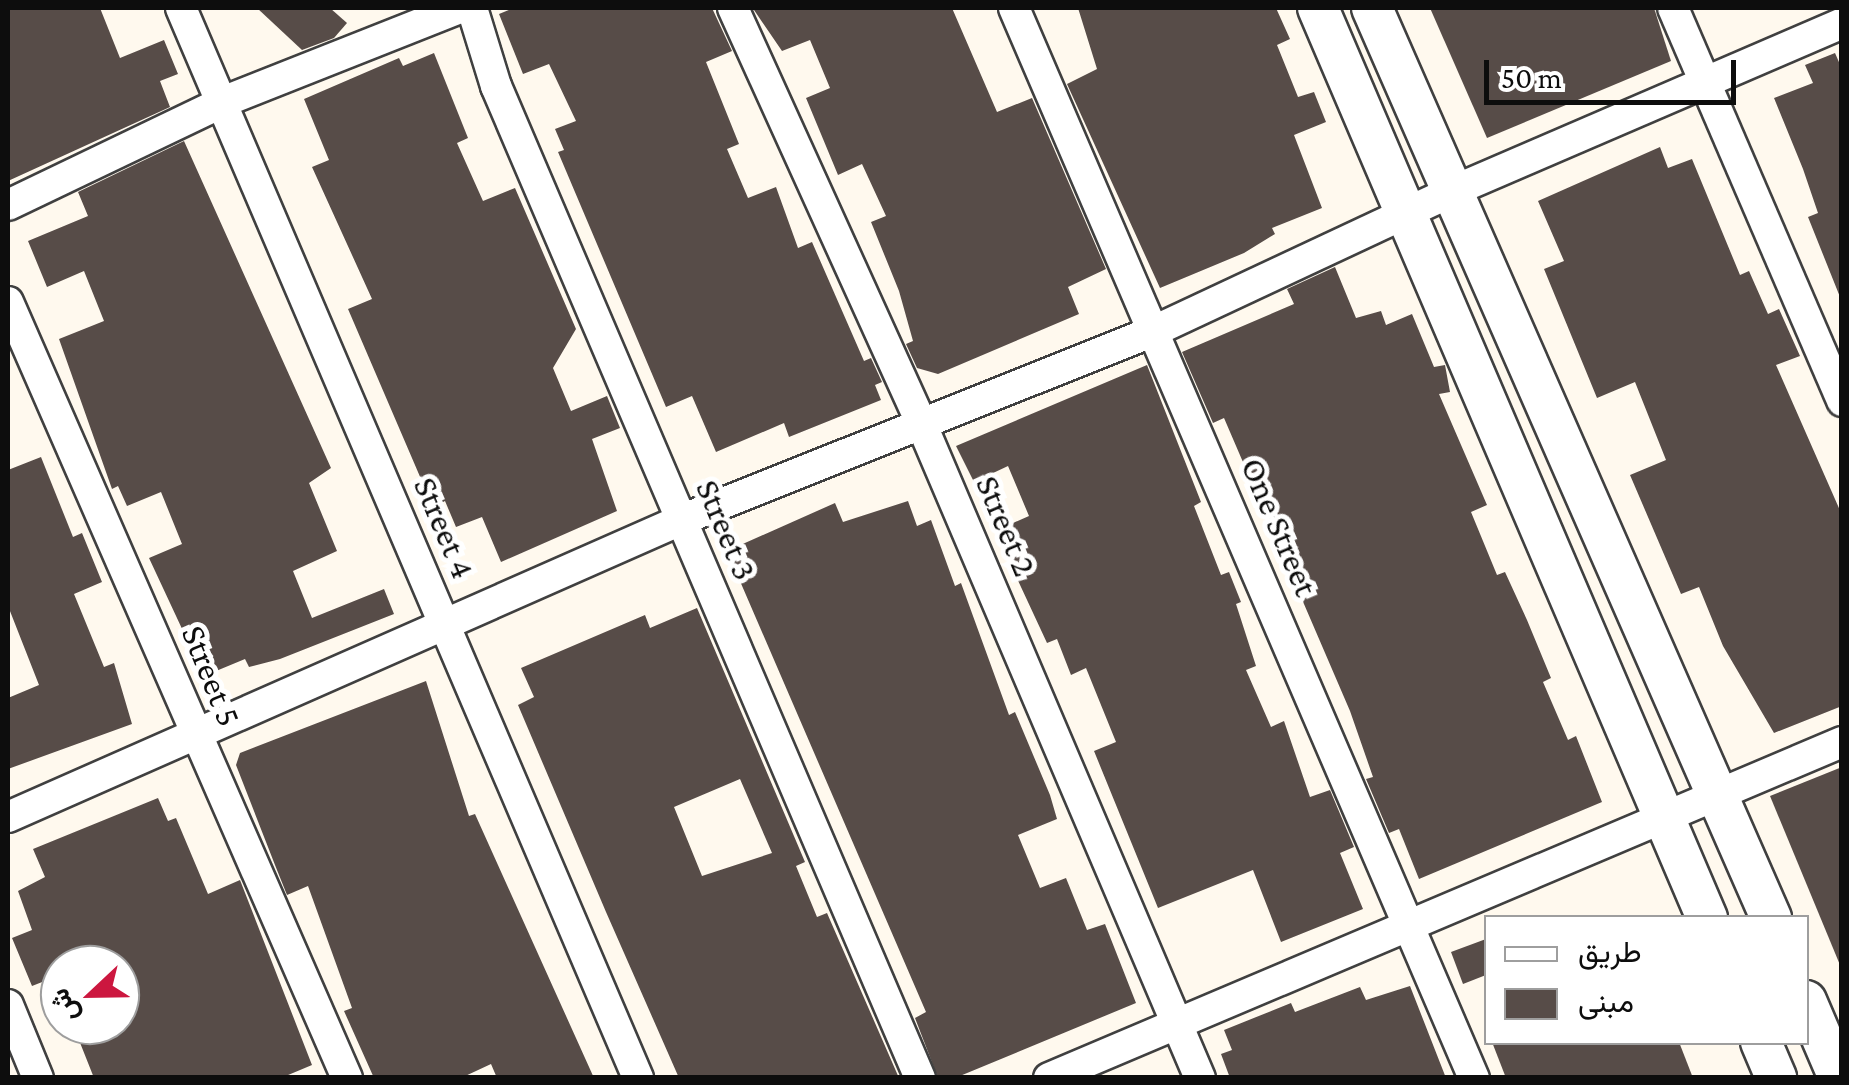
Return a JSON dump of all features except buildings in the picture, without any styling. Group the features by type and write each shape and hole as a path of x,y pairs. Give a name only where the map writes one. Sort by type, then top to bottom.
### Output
{"street":[{"name":"Street 4","path":"181,8 224,101 638,1078"},
{"path":"8,205 224,101 460,8"},
{"name":"Street 3","path":"472,8 496,86 920,1078"},
{"name":"Street 2","path":"733,8 921,422 1200,1078"},
{"name":"One Street","path":"1014,8 1474,1078"},
{"path":"1318,8 1706,915"},
{"path":"1372,8 1770,915"},
{"path":"1674,8 1842,401"},
{"path":"8,817 681,520 1154,331 1455,190 1842,23"},
{"name":"Street 5","path":"8,302 110,528 194,736 347,1078"},
{"path":"1048,1078 1842,742"},
{"path":"8,1005 38,1078"},
{"path":"1809,1008 1839,1078"},
{"path":"1762,1045 1776,1078"}]}
